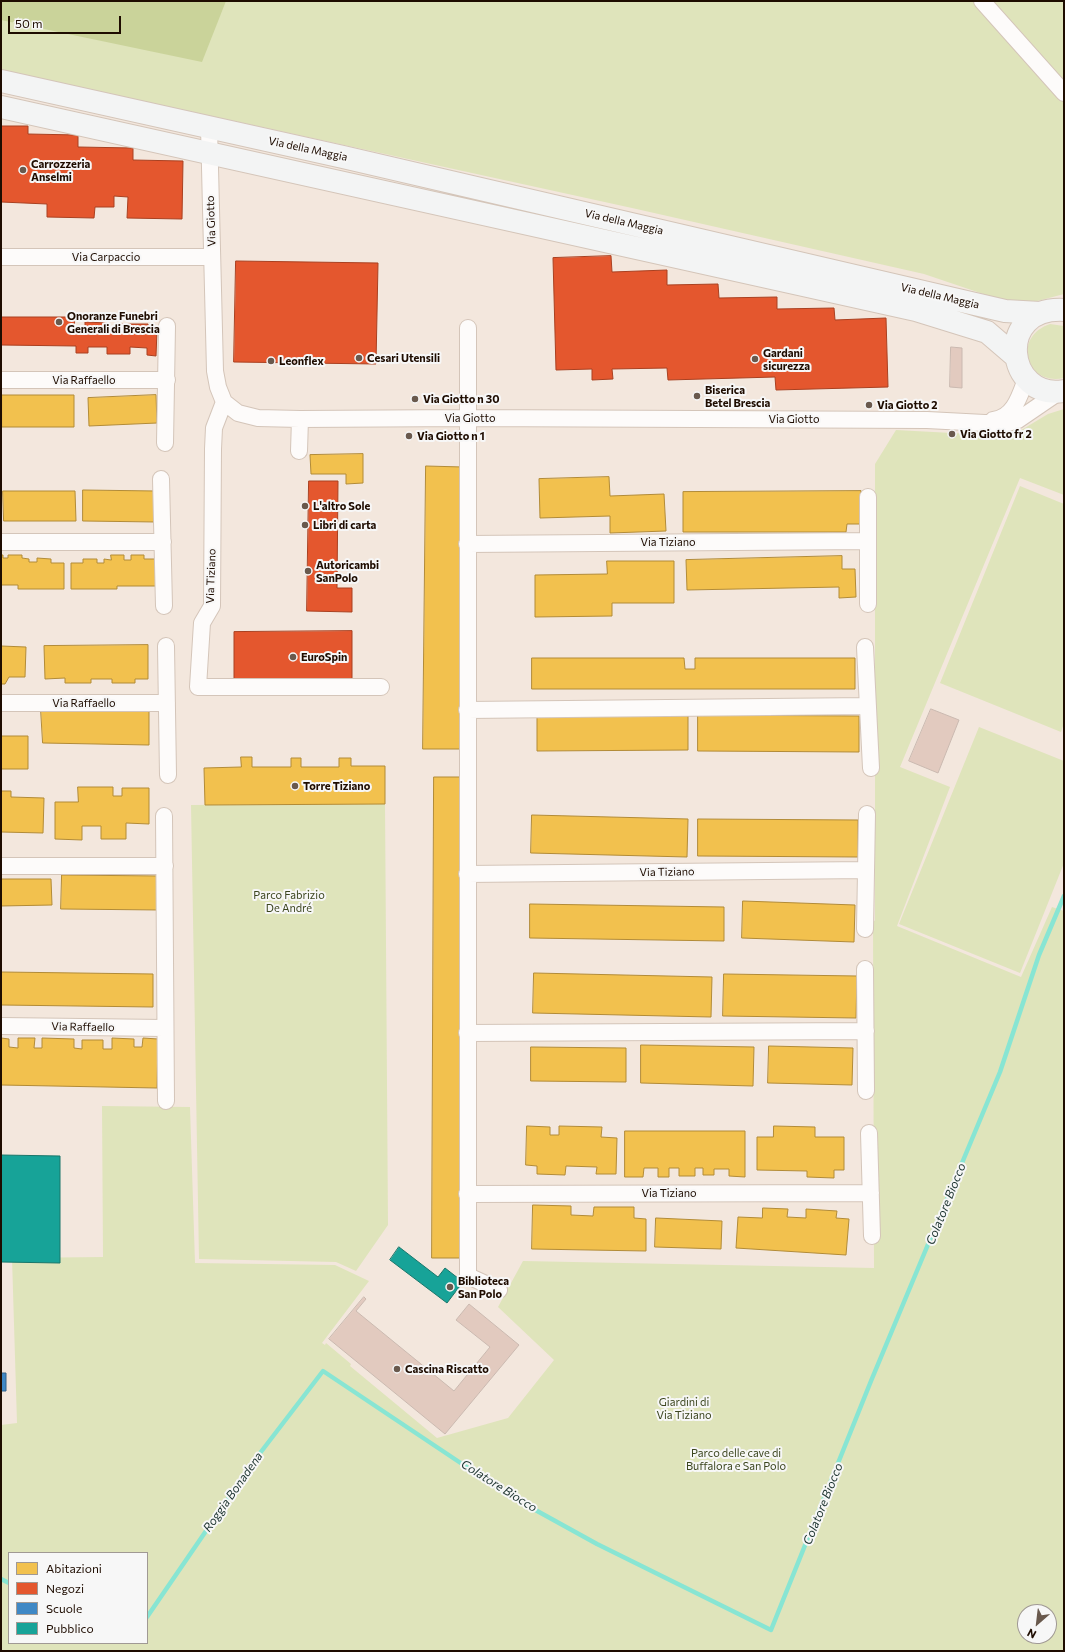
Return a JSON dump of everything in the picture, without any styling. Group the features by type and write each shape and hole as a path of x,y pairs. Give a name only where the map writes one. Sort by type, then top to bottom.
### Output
{"street":[{"path":"982,1 1064,93"},
{"name":"Via della Maggia","path":"1,81 358,160 1006,311 1055,309"},
{"name":"Via della Maggia","path":"1,107 916,310 987,332 1015,356"},
{"path":"209,128 209,153"},
{"name":"Via Giotto","path":"209,153 215,372 218,387 224,402 238,413 258,418 300,419 467,418 927,420 1004,424 1018,420 1061,391"},
{"name":"Via Carpaccio","path":"1,257 212,257"},
{"path":"1055,309 1029,320 1021,330 1016,342 1015,356 1019,368 1026,379 1047,391 1061,391"},
{"path":"165,442 167,326"},
{"path":"468,328 468,1276 499,1290"},
{"name":"Via Giotto","path":"970,422 997,420 1003,417 1017,404 1026,379"},
{"name":"Via Raffaello","path":"1,380 167,380"},
{"name":"Via Tiziano","path":"224,402 214,428 212,606 202,622 198,687 381,687"},
{"path":"299,451 300,419"},
{"path":"161,479 164,606"},
{"path":"868,497 868,604"},
{"name":"Via Tiziano","path":"467,544 868,541"},
{"path":"1,542 163,542"},
{"path":"166,646 168,775"},
{"path":"865,647 871,768"},
{"name":"Via Raffaello","path":"1,703 167,703"},
{"path":"467,710 868,706"},
{"path":"865,929 867,814"},
{"path":"164,816 164,1028 166,1101"},
{"path":"1,866 165,866"},
{"name":"Via Tiziano","path":"467,874 866,870"},
{"path":"865,969 866,1091"},
{"name":"Via Raffaello","path":"1,1026 164,1028"},
{"path":"467,1033 866,1031"},
{"path":"869,1133 872,1236"},
{"name":"Via Tiziano","path":"467,1194 871,1193"}],"green space":[{"path":"1,1 1064,1 1064,294 1026,304 1004,301 924,274 632,208 1,70"},
{"path":"1,1 226,1 202,62 1,20"},
{"path":"1050,324 1064,326 1064,378 1051,379 1040,375 1032,368 1028,359 1027,349 1031,339 1038,330"},
{"name":"Parco delle cave di Buffalora e San Polo","path":"1064,409 1064,495 1020,478 900,767 950,787 897,926 1021,977 1052,907 1064,911 1064,1651 1,1651 1,1425 17,1423 12,1258 103,1257 102,1106 190,1107 195,1263 335,1265 369,1281 322,1343 325,1345 326,1343 351,1364 350,1366 437,1438 508,1418 554,1360 498,1307 523,1261 874,1268 873,920 875,921 875,464 896,430 989,435 1018,432 1048,414"},
{"path":"1020,486 1064,504 1064,723 1061,732 940,683"},
{"path":"979,727 1064,761 1064,863 1020,973 899,924"},
{"name":"Parco Fabrizio De André","path":"385,804 388,1225 356,1271 336,1262 199,1259 191,805"}],"building: Abitazioni":[{"path":"2,395 74,395 74,427 2,427"},
{"path":"156,395 157,423 89,426 88,398"},
{"path":"363,454 363,483 346,484 346,474 311,474 310,455"},
{"path":"426,466 463,467 461,749 423,749"},
{"path":"609,477 610,496 664,494 666,531 610,533 610,516 540,518 539,479"},
{"path":"83,490 156,491 156,522 83,521"},
{"path":"3,491 75,491 76,521 4,521"},
{"path":"861,491 861,524 847,524 846,532 683,532 683,492"},
{"path":"1,555 3,555 3,558 8,558 8,555 22,555 22,558 29,559 29,562 37,562 37,558 51,559 51,563 64,563 64,589 18,589 18,585 1,585"},
{"path":"111,555 124,555 124,560 131,560 131,555 144,555 144,559 157,559 157,586 117,586 117,589 71,589 71,563 83,563 83,559 97,559 97,563 104,563 104,559 111,560"},
{"path":"842,556 842,569 855,569 856,597 839,598 839,587 687,590 686,560"},
{"path":"607,561 674,561 674,603 612,603 612,616 535,617 535,575 607,574"},
{"path":"148,645 148,679 135,679 135,683 112,683 112,679 91,679 91,683 65,683 65,678 45,679 44,646"},
{"path":"1,646 26,647 25,677 9,677 5,684 1,684"},
{"path":"532,658 684,658 685,669 695,669 695,658 855,658 855,689 532,689"},
{"path":"41,710 149,711 149,745 43,743"},
{"path":"688,712 688,750 537,751 537,713"},
{"path":"698,715 859,716 859,752 698,751"},
{"path":"1,736 28,736 28,769 1,769"},
{"name":"Torre Tiziano","path":"241,757 252,757 252,767 291,767 291,758 301,758 301,767 339,767 339,758 351,758 351,766 385,766 385,804 205,805 204,768 241,767"},
{"path":"434,777 465,777 463,1258 432,1258"},
{"path":"78,787 113,787 113,796 122,796 122,788 149,788 149,824 126,823 126,839 101,839 101,826 82,826 82,840 55,839 55,802 78,802"},
{"path":"1,791 11,791 11,797 44,798 43,833 1,832"},
{"path":"532,815 688,819 687,857 531,853"},
{"path":"698,819 858,820 858,857 698,856"},
{"path":"62,875 160,876 160,910 61,909"},
{"path":"1,879 51,879 52,905 1,906"},
{"path":"743,901 855,905 854,942 742,938"},
{"path":"530,904 724,907 724,941 530,938"},
{"path":"1,972 153,974 153,1007 1,1005"},
{"path":"534,973 712,977 711,1017 533,1013"},
{"path":"724,974 857,976 856,1018 723,1016"},
{"path":"1,1038 9,1039 9,1047 18,1048 18,1038 35,1038 34,1048 42,1048 42,1038 74,1039 74,1048 82,1049 82,1040 103,1040 103,1049 112,1049 112,1038 134,1039 134,1047 142,1047 143,1038 158,1039 157,1088 1,1085"},
{"path":"641,1045 754,1047 753,1086 641,1083"},
{"path":"769,1046 853,1048 852,1085 768,1083"},
{"path":"531,1047 626,1048 626,1082 531,1081"},
{"path":"527,1126 550,1127 550,1135 559,1135 559,1126 602,1127 601,1137 617,1138 616,1174 596,1174 597,1167 566,1166 565,1175 537,1174 537,1166 526,1165"},
{"path":"774,1126 815,1127 815,1137 844,1137 844,1170 834,1170 834,1178 807,1177 807,1171 757,1170 757,1137 773,1137"},
{"path":"625,1131 745,1131 745,1177 729,1176 729,1169 714,1169 714,1175 703,1175 703,1168 695,1168 695,1176 679,1176 679,1168 669,1168 669,1177 658,1177 658,1168 644,1168 643,1177 625,1177"},
{"path":"533,1205 571,1206 571,1215 593,1216 594,1207 634,1207 634,1218 646,1219 646,1251 532,1249"},
{"path":"763,1208 788,1209 787,1217 806,1218 806,1209 837,1211 836,1218 849,1219 846,1255 736,1248 738,1217 762,1218"},
{"path":"656,1218 722,1221 721,1249 655,1247"}],"building: Negozi":[{"path":"1,126 28,126 28,134 78,135 78,147 133,148 133,160 183,161 182,219 127,218 128,197 114,196 114,207 95,207 94,218 47,217 47,204 1,202"},
{"path":"611,256 612,272 667,270 667,285 718,284 719,298 777,297 777,309 834,308 835,320 886,318 888,387 776,390 775,377 668,380 667,368 612,369 613,379 592,380 592,369 556,370 553,258"},
{"path":"236,261 378,263 376,364 234,362"},
{"path":"1,317 75,317 74,329 85,329 85,322 107,323 107,331 116,330 116,324 148,324 148,330 157,330 156,356 147,355 147,348 130,347 130,354 107,354 107,347 88,347 88,353 76,353 76,346 1,345"},
{"path":"309,481 338,481 337,588 352,588 352,612 307,611"},
{"name":"EuroSpin","path":"352,631 352,682 234,683 234,632"}],"building: Scuole":[{"path":"1,1373 6,1373 6,1391 1,1391"}],"building: Pubblico":[{"path":"1,1155 60,1156 60,1263 1,1262"},
{"path":"399,1247 438,1277 445,1268 463,1282 447,1303 390,1260"}],"building: Altro":[{"path":"951,347 962,348 962,388 950,387"},
{"path":"931,709 959,720 938,773 909,761"},
{"name":"Cascina Riscatto","path":"364,1297 366,1299 356,1311 454,1391 490,1347 456,1320 469,1304 519,1345 445,1434 329,1339"}],"waterway":[{"name":"Colatore Biocco","path":"148,1616 254,1461 323,1371 510,1496 597,1544 771,1630 871,1381 1000,1072 1039,955 1064,896"},
{"name":"Roggia Bonadena","path":"1,1579 8,1582"}],"place":[{"name":"Carrozzeria Anselmi","path":"23,170"},
{"name":"Onoranze Funebri Generali di Brescia","path":"59,322"},
{"name":"Cesari Utensili","path":"359,358"},
{"name":"Gardani sicurezza","path":"755,359"},
{"name":"Leonflex","path":"271,361"},
{"name":"Biserica Betel Brescia","path":"697,396"},
{"name":"Via Giotto n 30","path":"415,399"},
{"name":"Via Giotto 2","path":"869,405"},
{"name":"Via Giotto fr 2","path":"952,434"},
{"name":"Via Giotto n 1","path":"409,436"},
{"name":"L'altro Sole","path":"305,506"},
{"name":"Libri di carta","path":"305,525"},
{"name":"Autoricambi SanPolo","path":"308,571"},
{"name":"EuroSpin","path":"293,657"},
{"name":"Torre Tiziano","path":"295,786"},
{"name":"Biblioteca San Polo","path":"450,1287"},
{"name":"Cascina Riscatto","path":"397,1369"}],"park label":[{"name":"Giardini di Via Tiziano","path":"684,1408"}]}
